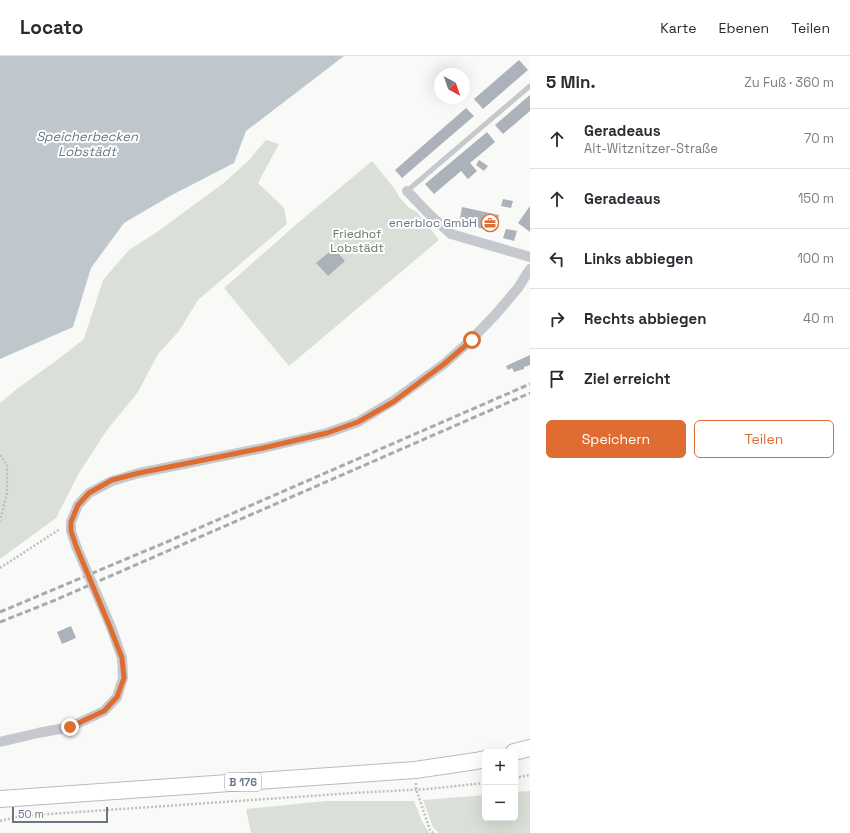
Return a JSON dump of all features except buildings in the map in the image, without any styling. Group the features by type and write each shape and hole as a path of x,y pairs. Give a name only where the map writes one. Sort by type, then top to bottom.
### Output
{"main road":[{"path":"518,751 530,748"},
{"name":"B 176","path":"0,799 415,770 482,760"}],"street":[{"path":"406,191 451,234 530,257"},
{"path":"0,742 70,727 104,711 117,697 124,678 122,658 71,531 71,522 78,505 89,493 112,480 320,435 358,422 393,402 444,364 472,340 518,288 530,268"}],"lane":[{"path":"406,191 530,86"}],"path":[{"path":"0,455 7,465 7,493 0,521"},
{"path":"0,568 71,522"},
{"path":"415,770 416,789 430,830 433,833"},
{"path":"518,777 530,775"},
{"path":"0,821 21,816 428,789 482,783"}],"green space":[{"path":"266,140 279,144 258,183 284,208 287,224 198,300 179,331 158,354 138,392 107,430 79,473 56,518 0,559 0,403 84,339 103,280 129,250 157,232 225,182 249,160"},
{"name":"Friedhof Lobstädt","path":"372,161 394,188 400,198 408,207 417,212 439,240 289,366 224,288 299,222"},
{"path":"530,791 530,833 439,833 433,827 423,800 482,795 482,821 518,821 518,792"},
{"path":"326,801 414,801 422,821 429,833 251,833 246,809"}],"water":[{"name":"Speicherbecken Lobstädt","path":"0,56 344,56 246,131 234,163 170,196 124,223 91,268 73,327 0,359"}],"railway":[{"path":"0,612 169,541 530,384"},
{"path":"0,622 53,601 530,393"}],"place":[{"name":"enerbloc GmbH","path":"490,223"}],"route":[{"path":"70,727 104,711 117,697 124,678 122,658 71,531 71,522 78,505 89,493 112,480 327,433 358,422 393,402 444,364 472,340"}]}
